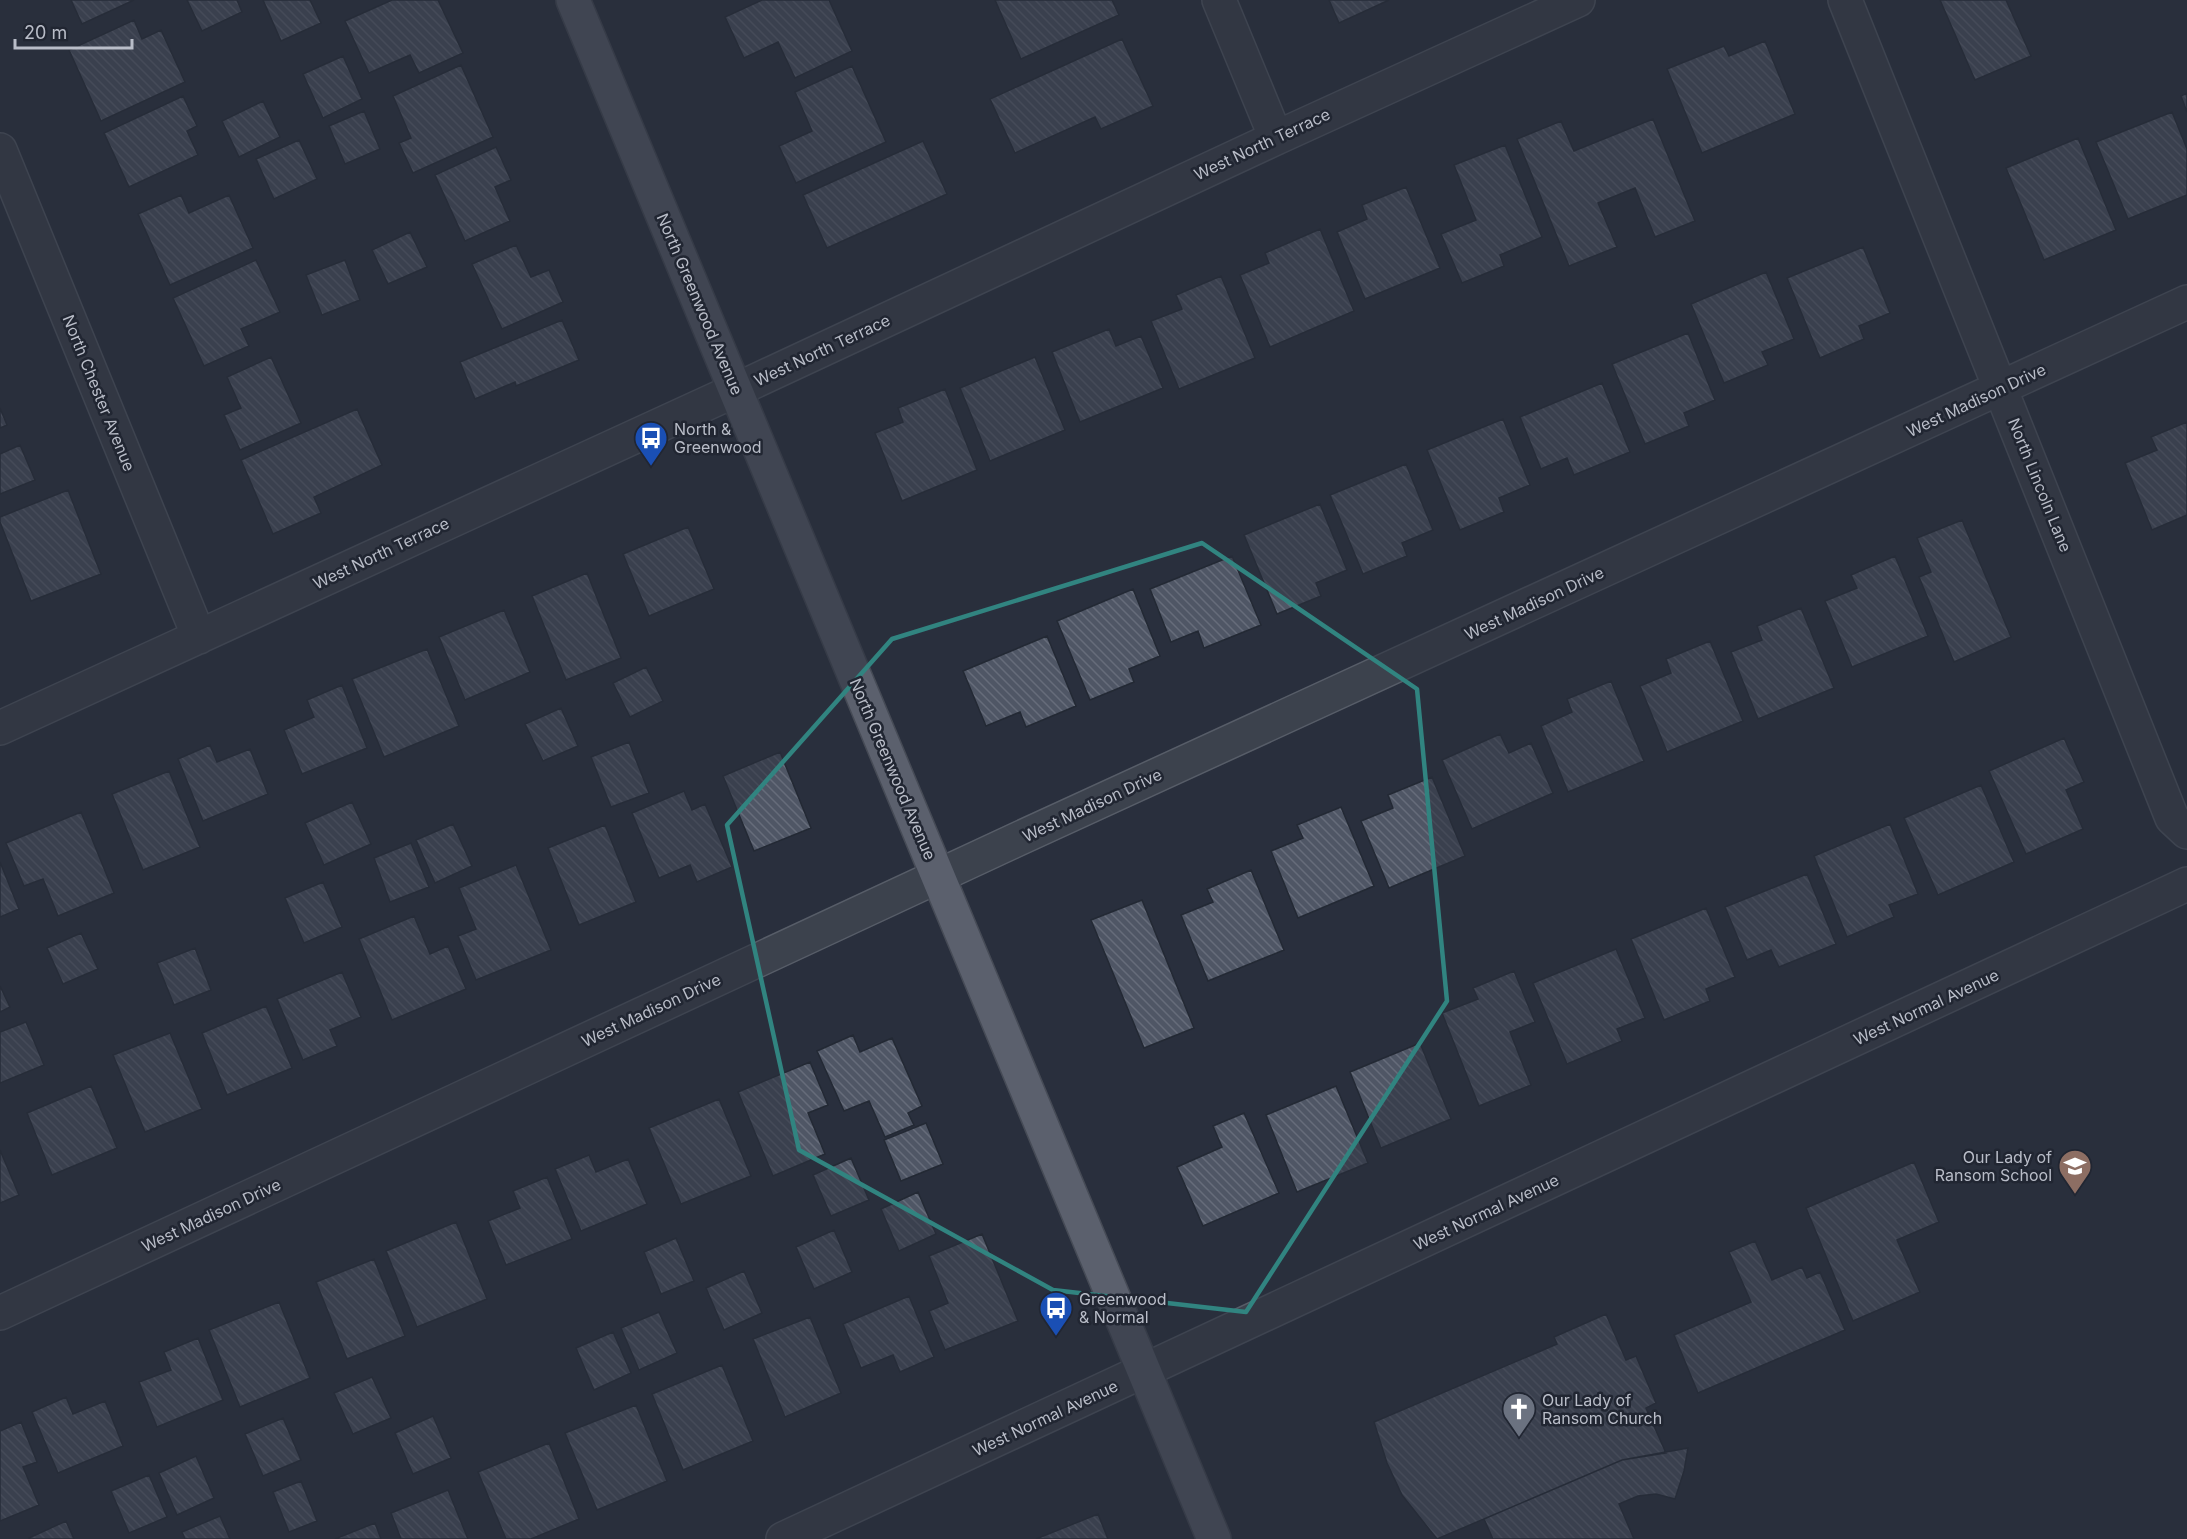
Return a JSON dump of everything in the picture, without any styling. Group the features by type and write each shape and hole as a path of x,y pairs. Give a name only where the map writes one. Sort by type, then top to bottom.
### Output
{"main road":[{"name":"North Greenwood Avenue","path":"573,0 1214,1539"}],"street":[{"path":"1219,0 1276,138"},
{"name":"West North Terrace","path":"0,728 1578,0"},
{"name":"North Lincoln Lane","path":"1845,0 2172,818 2187,832"},
{"name":"North Chester Avenue","path":"0,150 199,637"},
{"name":"West Madison Drive","path":"0,1313 938,876 2187,302"},
{"name":"West Normal Avenue","path":"783,1539 2187,884"}],"highlighted area":[{"path":"1202,543 1417,689 1447,1001 1246,1312 1053,1290 799,1150 727,825 892,639"}],"building":[{"path":"71,0 134,0 82,24"},
{"path":"187,0 237,0 242,12 202,31"},
{"path":"263,0 310,0 321,23 281,41"},
{"path":"392,0 438,0 463,53 419,73 410,55 369,73 345,21"},
{"path":"762,0 829,0 852,51 795,78 778,42 744,58 725,17"},
{"path":"995,0 1112,0 1119,15 1021,59"},
{"path":"1329,0 1389,0 1339,23"},
{"path":"1940,0 2006,0 2031,56 1975,80"},
{"path":"134,20 142,39 161,30 185,82 101,121 69,50"},
{"path":"1122,39 1153,106 1101,129 1095,117 1015,153 990,99"},
{"path":"1765,41 1795,114 1702,153 1667,69 1724,46 1729,56"},
{"path":"343,56 362,99 323,118 303,74"},
{"path":"461,65 493,137 413,173 399,143 411,138 393,96"},
{"path":"852,66 886,142 796,183 779,146 812,131 795,92"},
{"path":"2187,93 2187,112 2181,96"},
{"path":"183,96 197,126 187,131 198,155 129,187 104,133"},
{"path":"263,101 280,137 239,157 222,121"},
{"path":"364,111 380,149 345,164 329,126"},
{"path":"2172,112 2187,149 2187,195 2128,219 2096,142"},
{"path":"1653,119 1695,221 1655,237 1635,188 1598,203 1617,247 1569,266 1517,139 1561,121 1574,151"},
{"path":"2078,138 2116,230 2044,260 2006,168"},
{"path":"299,140 317,179 274,199 256,159"},
{"path":"923,141 947,194 827,248 803,195"},
{"path":"1505,145 1542,237 1500,255 1504,266 1462,283 1441,234 1476,220 1454,165"},
{"path":"496,147 511,180 495,187 510,221 465,241 435,175"},
{"path":"1406,187 1440,268 1365,299 1337,232 1367,219 1362,205"},
{"path":"181,195 189,213 229,195 253,248 170,285 138,214"},
{"path":"1320,229 1354,311 1270,347 1240,275 1269,263 1265,253"},
{"path":"410,232 427,267 388,284 372,250"},
{"path":"516,245 531,277 549,270 563,302 502,329 472,264"},
{"path":"1863,247 1890,313 1859,326 1864,339 1820,358 1787,278"},
{"path":"256,260 280,312 241,329 249,346 204,366 173,298"},
{"path":"345,260 360,300 322,315 306,275"},
{"path":"1766,272 1794,339 1762,352 1768,365 1724,383 1691,304"},
{"path":"1221,276 1255,358 1179,389 1151,321 1182,309 1176,295"},
{"path":"562,320 579,360 516,386 515,382 475,399 460,362"},
{"path":"1109,329 1116,346 1141,336 1163,388 1080,422 1052,352"},
{"path":"1688,333 1715,400 1684,413 1689,426 1645,444 1612,364"},
{"path":"271,357 301,423 240,450 224,415 241,408 227,377"},
{"path":"1035,357 1065,430 990,461 960,388"},
{"path":"1602,383 1630,452 1574,475 1567,458 1541,469 1520,417"},
{"path":"945,389 977,470 902,501 875,433 903,422 898,408"},
{"path":"0,408 7,425 0,428"},
{"path":"357,409 382,465 314,497 321,513 273,534 241,460"},
{"path":"1503,419 1530,485 1499,498 1504,512 1460,530 1427,450"},
{"path":"2187,422 2187,515 2152,530 2125,463 2157,450 2151,437"},
{"path":"20,445 35,480 0,494 0,454"},
{"path":"1406,464 1433,530 1402,543 1407,556 1363,574 1330,495"},
{"path":"68,490 101,574 31,601 0,517"},
{"path":"1320,504 1347,570 1316,583 1321,596 1277,614 1244,535"},
{"path":"1962,520 2011,637 1954,662 1919,577 1931,572 1917,538"},
{"path":"688,527 714,589 649,616 623,554"},
{"path":"1232,556 1261,625 1204,648 1198,631 1171,642 1150,589"},
{"path":"1895,556 1928,636 1852,667 1825,601 1857,588 1851,575"},
{"path":"587,573 621,658 566,680 532,596"},
{"path":"1133,589 1160,656 1129,669 1134,682 1090,700 1057,621"},
{"path":"1801,608 1834,688 1758,719 1731,652 1762,640 1757,626"},
{"path":"504,610 530,672 465,700 439,637"},
{"path":"1047,636 1076,706 1026,727 1020,712 986,726 963,671"},
{"path":"1710,641 1743,721 1667,752 1640,686 1671,673 1666,659"},
{"path":"427,649 459,726 384,757 352,679"},
{"path":"646,667 663,701 630,717 613,683"},
{"path":"1611,681 1644,761 1568,792 1541,726 1572,712 1567,699"},
{"path":"342,685 367,748 302,774 284,730 314,717 307,700"},
{"path":"561,708 578,746 543,761 525,724"},
{"path":"1500,734 1509,753 1531,743 1553,793 1472,829 1442,760"},
{"path":"2064,738 2084,782 2066,790 2083,829 2026,854 1989,771"},
{"path":"629,742 649,793 611,807 591,757"},
{"path":"210,745 217,762 250,749 268,794 203,821 178,759"},
{"path":"780,752 811,828 754,851 723,776"},
{"path":"169,771 200,847 143,870 112,794"},
{"path":"1432,777 1465,856 1389,888 1361,821 1393,808 1388,795"},
{"path":"1981,785 2014,862 1938,895 1904,818"},
{"path":"684,791 692,810 705,804 732,867 697,882 690,865 659,878 632,813"},
{"path":"352,802 371,844 324,865 305,823"},
{"path":"1341,807 1374,886 1298,918 1271,851 1303,838 1297,825"},
{"path":"81,812 114,893 58,916 43,879 24,886 6,843"},
{"path":"453,824 472,866 435,883 416,840"},
{"path":"1890,824 1918,894 1889,905 1894,917 1847,937 1814,856"},
{"path":"605,825 636,902 579,925 548,848"},
{"path":"411,843 429,887 390,902 374,858"},
{"path":"0,862 19,909 0,917"},
{"path":"516,865 551,950 476,980 458,936 476,929 459,888"},
{"path":"1251,870 1284,950 1208,981 1181,915 1213,902 1207,889"},
{"path":"1807,874 1836,944 1779,967 1771,950 1747,960 1725,907"},
{"path":"323,882 342,927 304,943 285,898"},
{"path":"1142,900 1194,1028 1144,1048 1091,920"},
{"path":"1706,908 1735,977 1706,989 1710,1001 1664,1020 1631,939"},
{"path":"414,916 430,954 448,946 466,989 392,1020 359,939"},
{"path":"81,933 98,969 63,984 47,948"},
{"path":"195,948 211,990 174,1005 157,963"},
{"path":"1616,949 1645,1018 1617,1029 1622,1041 1567,1064 1533,983"},
{"path":"1514,971 1535,1022 1510,1032 1531,1085 1479,1106 1442,1013 1478,999 1473,988"},
{"path":"342,972 361,1017 330,1030 337,1046 303,1060 277,999"},
{"path":"0,986 10,1007 0,1012"},
{"path":"266,1006 292,1068 227,1095 202,1033"},
{"path":"26,1022 44,1065 0,1083 0,1032"},
{"path":"170,1033 202,1109 145,1132 113,1055"},
{"path":"853,1035 860,1052 892,1038 922,1106 908,1113 914,1125 885,1137 869,1101 844,1111 817,1051"},
{"path":"1420,1043 1451,1119 1381,1148 1350,1072"},
{"path":"810,1062 828,1105 808,1113 825,1154 773,1176 738,1092"},
{"path":"91,1086 117,1148 52,1175 27,1113"},
{"path":"1336,1086 1368,1163 1297,1192 1266,1115"},
{"path":"719,1099 751,1176 681,1204 649,1128"},
{"path":"1244,1113 1279,1193 1203,1226 1177,1167 1222,1147 1213,1126"},
{"path":"926,1123 943,1164 901,1181 884,1140"},
{"path":"0,1150 19,1195 0,1203"},
{"path":"589,1155 596,1172 628,1159 647,1204 581,1231 555,1169"},
{"path":"851,1158 869,1200 831,1216 813,1175"},
{"path":"1914,1162 1939,1222 1897,1240 1920,1292 1853,1321 1806,1208"},
{"path":"547,1177 572,1239 506,1265 488,1221 520,1208 513,1191"},
{"path":"918,1192 936,1234 899,1251 881,1209"},
{"path":"456,1222 487,1299 417,1327 386,1251"},
{"path":"834,1230 852,1272 814,1289 796,1247"},
{"path":"982,1234 1018,1321 945,1350 929,1311 948,1303 929,1256"},
{"path":"676,1238 694,1281 661,1294 644,1252"},
{"path":"1755,1241 1772,1280 1802,1267 1807,1278 1820,1272 1845,1330 1698,1393 1674,1335 1751,1302 1729,1252"},
{"path":"374,1259 405,1336 347,1359 316,1282"},
{"path":"744,1271 762,1313 724,1330 706,1288"},
{"path":"909,1296 934,1357 900,1372 893,1355 861,1368 843,1324"},
{"path":"279,1302 310,1378 240,1407 209,1330"},
{"path":"659,1312 677,1353 639,1370 621,1328"},
{"name":"Our Lady of Ransom Church","path":"1606,1314 1626,1360 1636,1356 1656,1403 1646,1408 1666,1453 1622,1460 1437,1539 1402,1495 1387,1463 1374,1422 1557,1344 1554,1337"},
{"path":"810,1317 841,1393 785,1417 753,1339"},
{"path":"613,1332 631,1373 594,1390 576,1348"},
{"path":"198,1338 223,1400 157,1427 139,1382 171,1370 164,1352"},
{"path":"722,1365 753,1441 683,1470 652,1394"},
{"path":"372,1377 391,1418 353,1434 334,1393"},
{"path":"66,1397 73,1414 105,1401 123,1446 58,1473 32,1412"},
{"path":"636,1405 667,1481 597,1510 565,1433"},
{"path":"433,1416 451,1458 413,1474 395,1433"},
{"path":"283,1418 301,1460 263,1476 245,1434"},
{"path":"21,1422 37,1462 23,1467 39,1505 0,1521 0,1431"},
{"path":"549,1443 579,1519 531,1539 506,1539 478,1472"},
{"path":"1688,1448 1684,1471 1675,1499 1656,1494 1638,1496 1619,1504 1634,1539 1493,1539 1484,1519 1622,1460"},
{"path":"196,1456 214,1498 177,1515 159,1473"},
{"path":"149,1475 167,1517 129,1533 111,1491"},
{"path":"301,1481 317,1521 289,1532 273,1492"},
{"path":"448,1490 468,1539 401,1539 391,1513"},
{"path":"1098,1514 1108,1539 1036,1539"},
{"path":"220,1516 230,1539 185,1539 182,1532"},
{"path":"66,1521 74,1539 29,1538"},
{"path":"375,1523 381,1539 335,1539"}],"place":[{"name":"North & Greenwood","path":"651,467"},
{"name":"Our Lady of Ransom School","path":"2075,1195"},
{"name":"Greenwood & Normal","path":"1056,1337"},
{"name":"Our Lady of Ransom Church","path":"1519,1438"}]}
